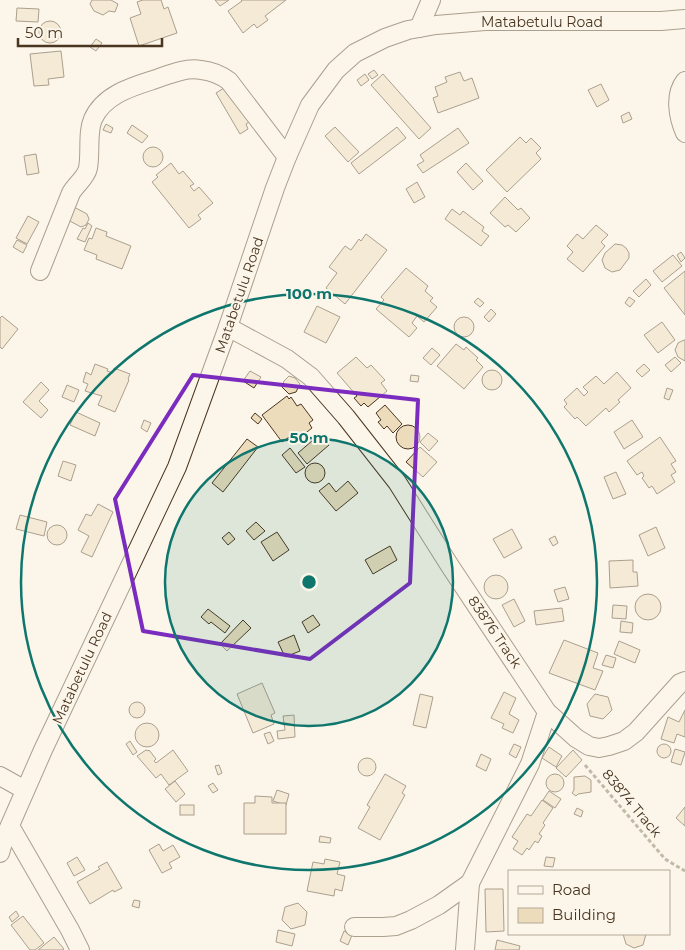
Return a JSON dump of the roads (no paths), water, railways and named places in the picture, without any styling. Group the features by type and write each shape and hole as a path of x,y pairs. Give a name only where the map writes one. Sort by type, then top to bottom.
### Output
{"street":[{"path":"418,28 431,0"},
{"name":"Matabetulu Road","path":"0,853 25,790 177,466 228,327 274,188 287,157 310,105 336,70 355,53 385,38 418,28 485,21 661,21 685,19"},
{"path":"40,271 71,193 85,176 88,169 91,128 94,118 102,106 113,96 132,86 172,73 200,69 222,75 229,81 287,157"},
{"path":"685,81 679,95 678,109 685,133"},
{"name":"83876 Track","path":"228,327 287,359 311,377 346,417 397,482 547,712 576,738 589,746 599,748 624,741 636,732 680,684 685,681"},
{"path":"465,950 470,883 530,764 547,712"},
{"path":"0,776 25,790"},
{"path":"10,826 80,950"},
{"path":"354,927 396,926 439,905 470,883"}]}
